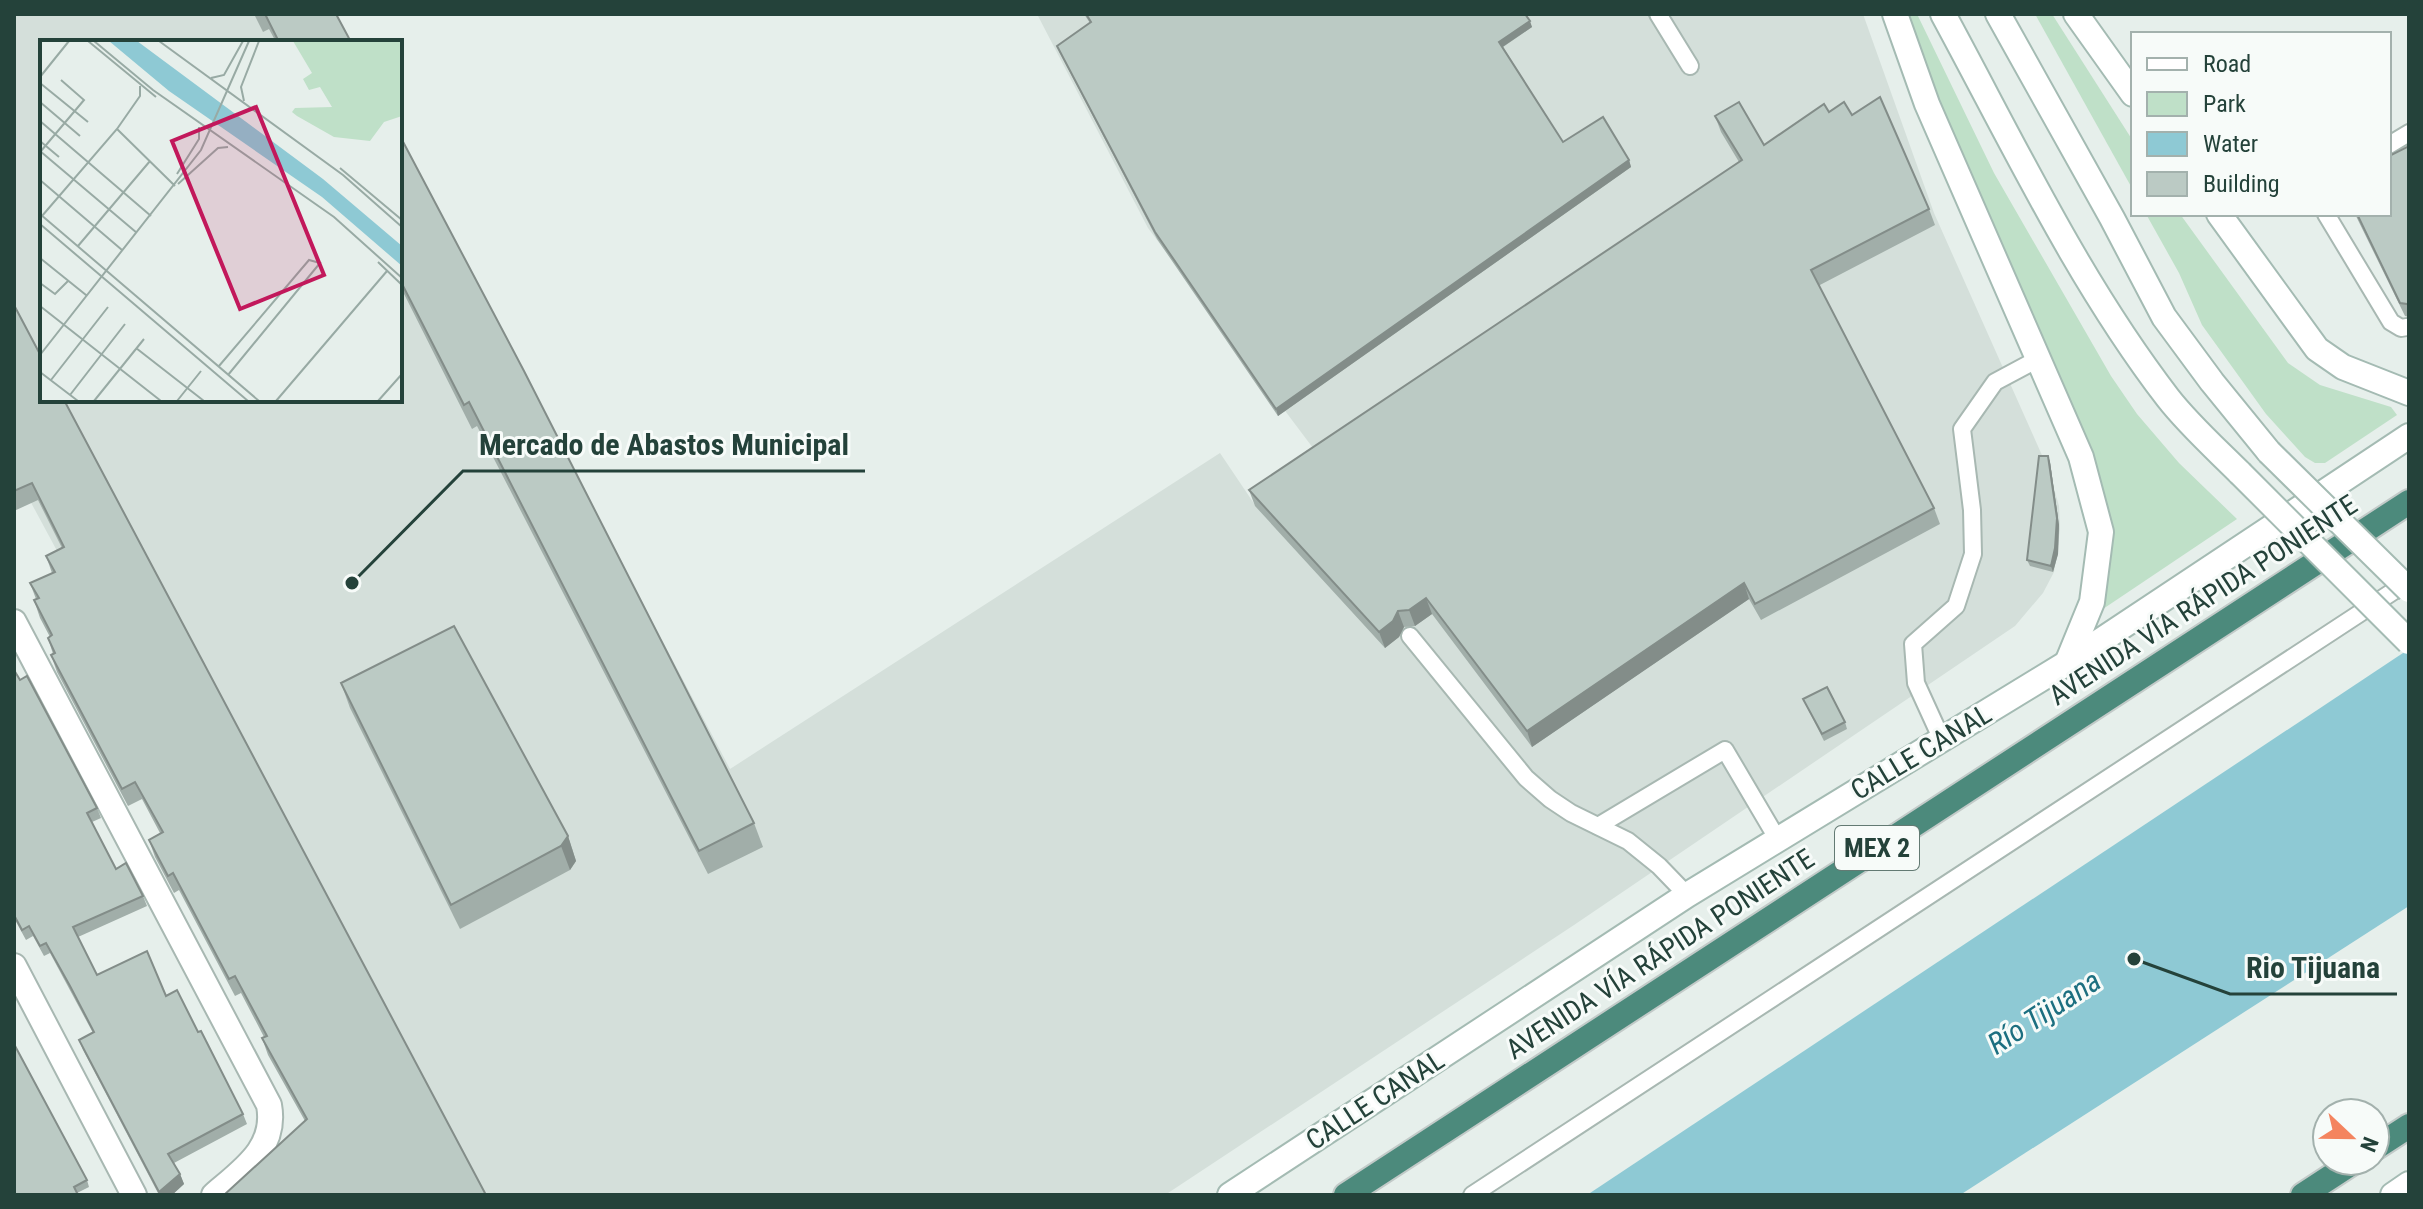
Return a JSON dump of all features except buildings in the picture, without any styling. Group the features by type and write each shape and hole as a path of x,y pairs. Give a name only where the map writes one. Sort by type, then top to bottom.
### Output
{"highway":[{"name":"AVENIDA VÍA RÁPIDA PONIENTE","path":"1346,1195 2409,502"},
{"path":"2391,1138 2409,1126"},
{"path":"2303,1195 2331,1177"}],"main road":[{"path":"1895,14 1927,104 2081,457 2101,532 2092,602 2067,663"},
{"path":"1943,14 2064,236 2128,342 2170,401 2409,642"},
{"path":"1998,14 2164,317 2269,452 2409,590"},
{"path":"2076,14 2131,91"},
{"path":"2220,216 2317,349 2343,367 2409,393"},
{"name":"CALLE CANAL","path":"1230,1195 1687,895 2067,663 2409,436"},
{"path":"14,622 269,1105 272,1120 269,1137 258,1157 214,1195"},
{"path":"14,966 134,1195"},
{"path":"2393,1195 2409,1184"}],"lane":[{"path":"1658,14 1690,66"},
{"path":"2391,144 2409,133"},
{"path":"2327,216 2391,322 2401,328 2407,327"},
{"path":"1942,740 1916,683 1913,644 1956,606 1973,554 1972,510 1962,429 1995,382 2038,359"},
{"path":"1472,1195 2409,581"},
{"path":"1410,636 1526,778 1550,799 1628,841 1659,866 1687,895"},
{"path":"1598,826 1725,750 1778,840"}],"shaded area":[{"path":"14,14 333,14 346,40 40,40 40,402 402,402 402,147 730,769 1220,453 1255,505 1322,460 1148,228 1037,14 1863,14 1934,213 2049,471 2059,506 2060,529 2054,572 2043,593 2015,626 1574,925 1165,1195 404,1195 14,471"}],"green space":[{"path":"1906,14 1917,14 1994,173 2111,376 2137,414 2179,463 2237,519 2097,613 2110,545 1926,73"},
{"path":"2035,14 2052,14 2131,138 2131,186"},
{"path":"2147,216 2181,216 2288,363 2320,385 2391,407 2397,415 2325,463 2315,463 2305,457 2266,414 2202,325 2179,273"}],"water":[{"name":"Río Tijuana","path":"2409,649 2409,906 1960,1195 1587,1195"}],"place":[{"name":"Mercado de Abastos Municipal","path":"352,583"},
{"name":"Rio Tijuana","path":"2134,959"}]}
